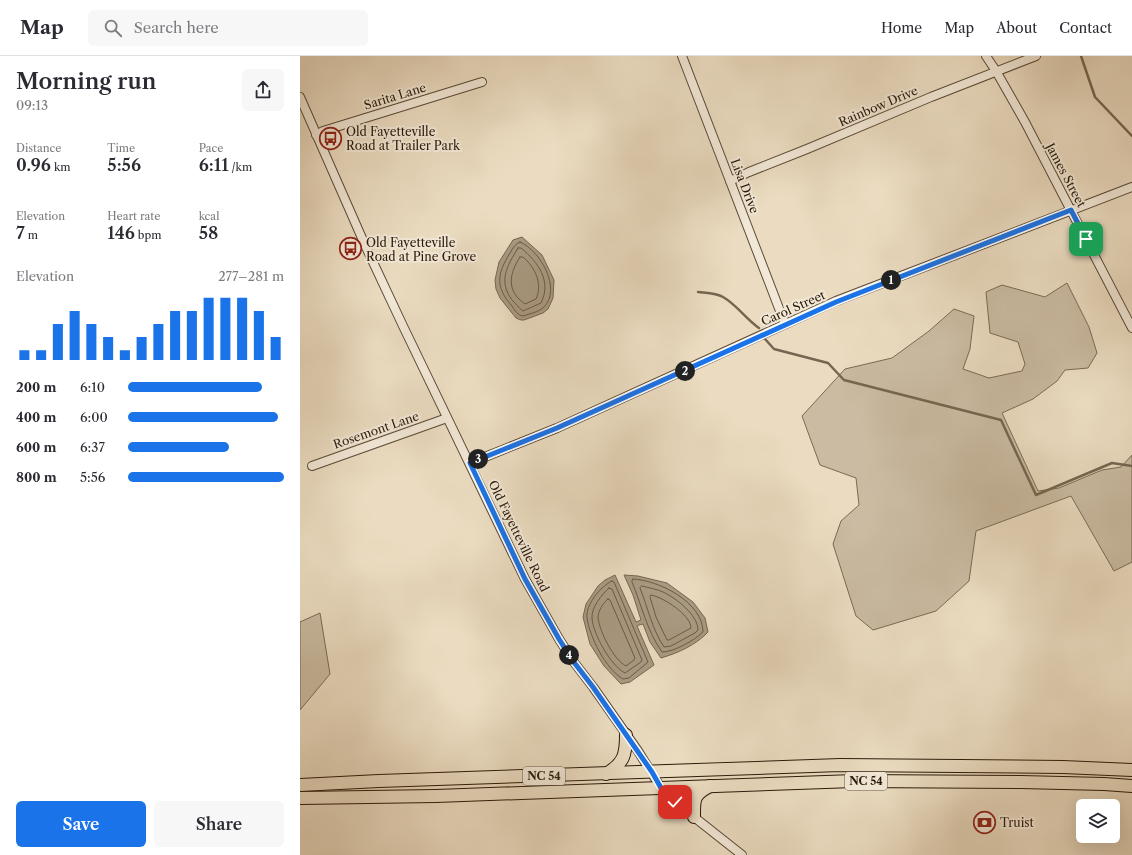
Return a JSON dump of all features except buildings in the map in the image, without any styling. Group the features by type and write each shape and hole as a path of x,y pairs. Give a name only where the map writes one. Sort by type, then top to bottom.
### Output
{"highway":[{"path":"606,774 617,767 622,760 626,750 626,735"},
{"name":"NC 54","path":"300,786 379,781 840,765 1063,766 1132,770"},
{"name":"NC 54","path":"300,798 436,796 854,781 1076,783 1132,786"},
{"path":"694,817 694,800 700,793 711,786"}],"street":[{"name":"Lisa Drive","path":"682,56 785,324"},
{"name":"James Street","path":"986,56 996,71 1071,210 1132,328"},
{"name":"Rainbow Drive","path":"730,180 931,96 1036,56"},
{"name":"Sarita Lane","path":"316,135 323,131 482,82"},
{"name":"Old Fayetteville Road","path":"300,97 365,245 447,418 525,579 559,639 652,772 661,788 675,802 742,855"},
{"name":"Carol Street","path":"470,463 557,428 836,302 1132,187"},
{"name":"Rosemont Lane","path":"312,466 447,418"}],"shaded area":[{"path":"1067,283 1089,327 1097,353 1088,368 1065,370 1057,381 1033,399 1002,413 1038,491 1059,488 1102,470 1121,467 1132,455 1132,562 1114,571 1071,496 976,531 969,581 936,611 873,630 856,616 833,544 841,521 859,505 856,478 820,465 802,416 845,369 892,358 929,331 954,309 974,316 970,349 963,369 989,378 1022,371 1025,364 1018,342 990,333 986,292 1002,285 1045,297"},
{"path":"320,613 330,674 300,710 300,622"}],"water":[{"path":"522,237 542,255 554,280 553,298 548,309 543,313 524,320 516,318 500,298 496,289 495,280 499,262 513,240"},
{"path":"615,575 636,622 641,620 633,595 624,575 638,576 667,583 693,602 705,618 708,632 698,641 686,648 661,658 650,642 643,624 637,626 654,665 630,682 621,684 604,666 590,644 583,617 586,604 598,586 605,580"}],"waterway":[{"path":"1081,56 1095,97 1132,136"},
{"path":"698,292 723,297 733,304 759,328"},
{"path":"765,339 774,349 828,363 844,380 1001,420 1036,495 1112,463 1132,466"}],"place":[{"name":"Old Fayetteville Road at Trailer Park","path":"331,138"},
{"name":"Old Fayetteville Road at Pine Grove","path":"350,249"},
{"name":"Truist","path":"985,822"}],"route":[{"path":"675,802 661,788 652,772 559,639 525,579 470,463 557,428 836,302 1071,210 1086,239"}]}
